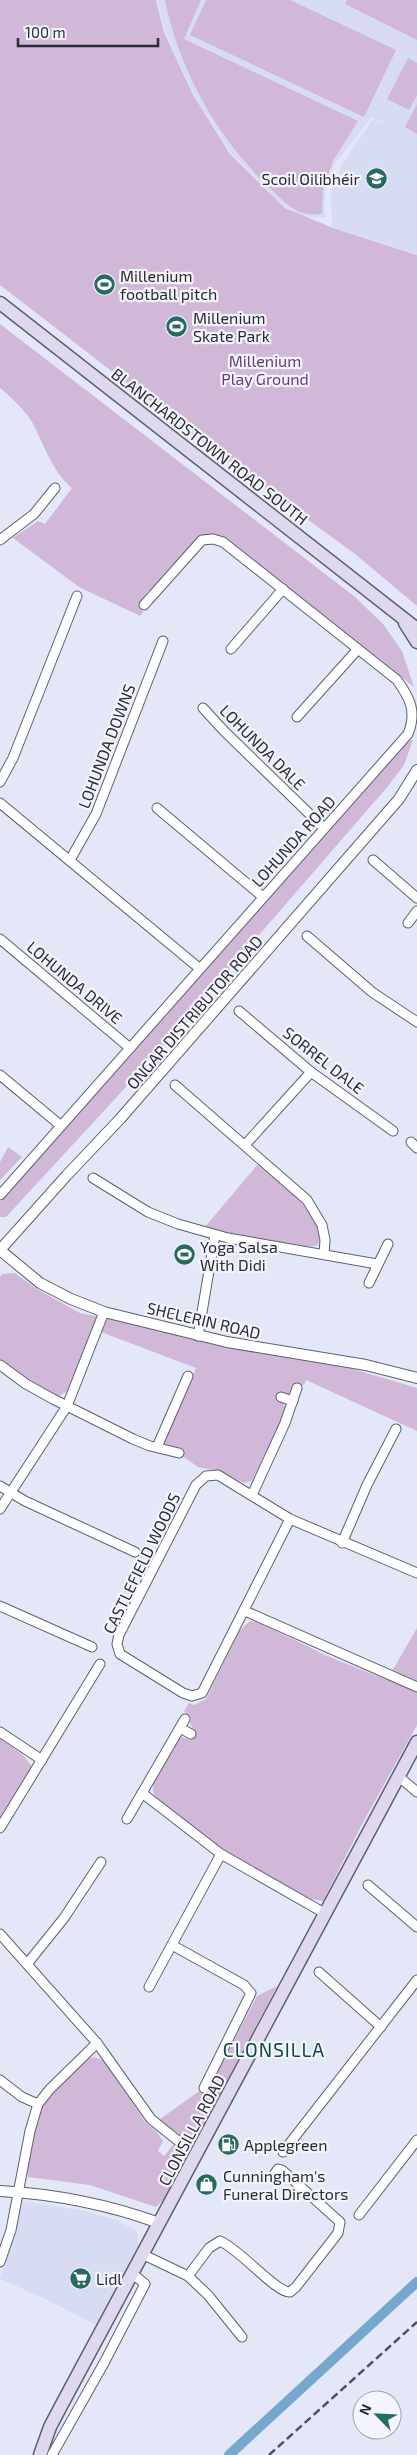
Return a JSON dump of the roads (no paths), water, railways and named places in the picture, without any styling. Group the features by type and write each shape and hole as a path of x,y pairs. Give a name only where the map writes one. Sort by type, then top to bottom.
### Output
{"main road":[{"name":"BLANCHARDSTOWN ROAD SOUTH","path":"0,303 417,629"},
{"name":"BLANCHARDSTOWN ROAD SOUTH","path":"399,615 417,642"},
{"name":"CLONSILLA ROAD","path":"47,2453 50,2427 144,2255 159,2223 417,1742"}],"street":[{"path":"0,540 34,514 55,488"},
{"name":"LOHUNDA ROAD","path":"0,1195 408,734 413,724 414,712 408,696 396,680 223,542 213,539 202,540 144,605"},
{"path":"231,649 283,589"},
{"path":"0,782 13,758 76,596"},
{"name":"LOHUNDA DOWNS","path":"70,860 96,814 163,641"},
{"path":"297,717 358,649"},
{"name":"LOHUNDA DALE","path":"203,708 224,731 324,828"},
{"name":"ONGAR DISTRIBUTOR ROAD","path":"406,790 417,770"},
{"name":"ONGAR DISTRIBUTOR ROAD","path":"0,1250 120,1119 406,790 417,780"},
{"path":"0,803 199,968"},
{"path":"157,808 263,897"},
{"path":"372,860 417,898"},
{"path":"408,922 417,911"},
{"path":"307,936 372,992 417,1022"},
{"name":"LOHUNDA DRIVE","path":"0,939 130,1048"},
{"name":"SORREL DALE","path":"239,1011 311,1072 393,1131"},
{"path":"245,1145 311,1072"},
{"path":"0,1075 60,1125"},
{"path":"175,1085 245,1145 313,1208 325,1236 324,1254"},
{"path":"93,1178 148,1212 178,1224 215,1235 377,1264"},
{"path":"198,1336 215,1235"},
{"path":"369,1282 388,1244"},
{"name":"SHELERIN ROAD","path":"0,1250 40,1283 70,1299 104,1312 248,1347 374,1367 417,1378"},
{"path":"0,1509 12,1494 67,1406 104,1312"},
{"path":"0,1365 26,1384 132,1438 179,1453"},
{"path":"157,1447 188,1376"},
{"path":"252,1495 297,1388"},
{"path":"281,1397 293,1401"},
{"path":"342,1542 367,1485 396,1429"},
{"name":"CASTLEFIELD WOODS","path":"290,1519 204,1690 196,1696 183,1693 127,1660 118,1650 119,1636 200,1479 218,1475 290,1519 417,1573"},
{"path":"0,1486 12,1494 135,1552"},
{"path":"0,1606 92,1647"},
{"path":"245,1611 417,1687"},
{"path":"0,1828 100,1664"},
{"path":"127,1819 185,1719"},
{"path":"180,1728 191,1734"},
{"path":"0,1732 42,1760"},
{"path":"398,1776 417,1792"},
{"path":"142,1793 221,1854 326,1914"},
{"path":"149,1987 221,1854"},
{"path":"27,1964 68,1913 101,1862"},
{"path":"368,1885 417,1927"},
{"path":"0,1934 97,2043 151,2119 177,2140"},
{"path":"172,1945 244,1985 251,1993 204,2088"},
{"path":"319,1972 381,2027"},
{"path":"283,2152 417,1980"},
{"path":"0,2262 11,2230 30,2131 38,2104 97,2043"},
{"path":"0,2080 22,2097 38,2104"},
{"path":"359,2215 417,2140"},
{"path":"188,2276 209,2248 220,2240 246,2258 277,2289 290,2292 296,2287 338,2233 340,2222 282,2170 278,2169 273,2176"},
{"path":"0,2191 82,2200 159,2223"},
{"path":"144,2255 188,2276 208,2295 242,2337"},
{"path":"47,2453 58,2445 145,2284 133,2274"},
{"path":"89,2355 104,2363"}],"waterway":[{"path":"229,2455 417,2282"}],"railway":[{"path":"269,2455 417,2322"}],"place":[{"name":"Scoil Oilibhéir","path":"376,178"},
{"name":"Millenium football pitch","path":"104,284"},
{"name":"Millenium Skate Park","path":"177,326"},
{"name":"Yoga Salsa With Didi","path":"184,1255"},
{"name":"Applegreen","path":"228,2144"},
{"name":"Cunningham's Funeral Directors","path":"207,2184"},
{"name":"Lidl","path":"80,2278"}],"district":[{"name":"CLONSILLA","path":"274,2049"}],"park label":[{"name":"Millenium Play Ground","path":"265,369"}]}
